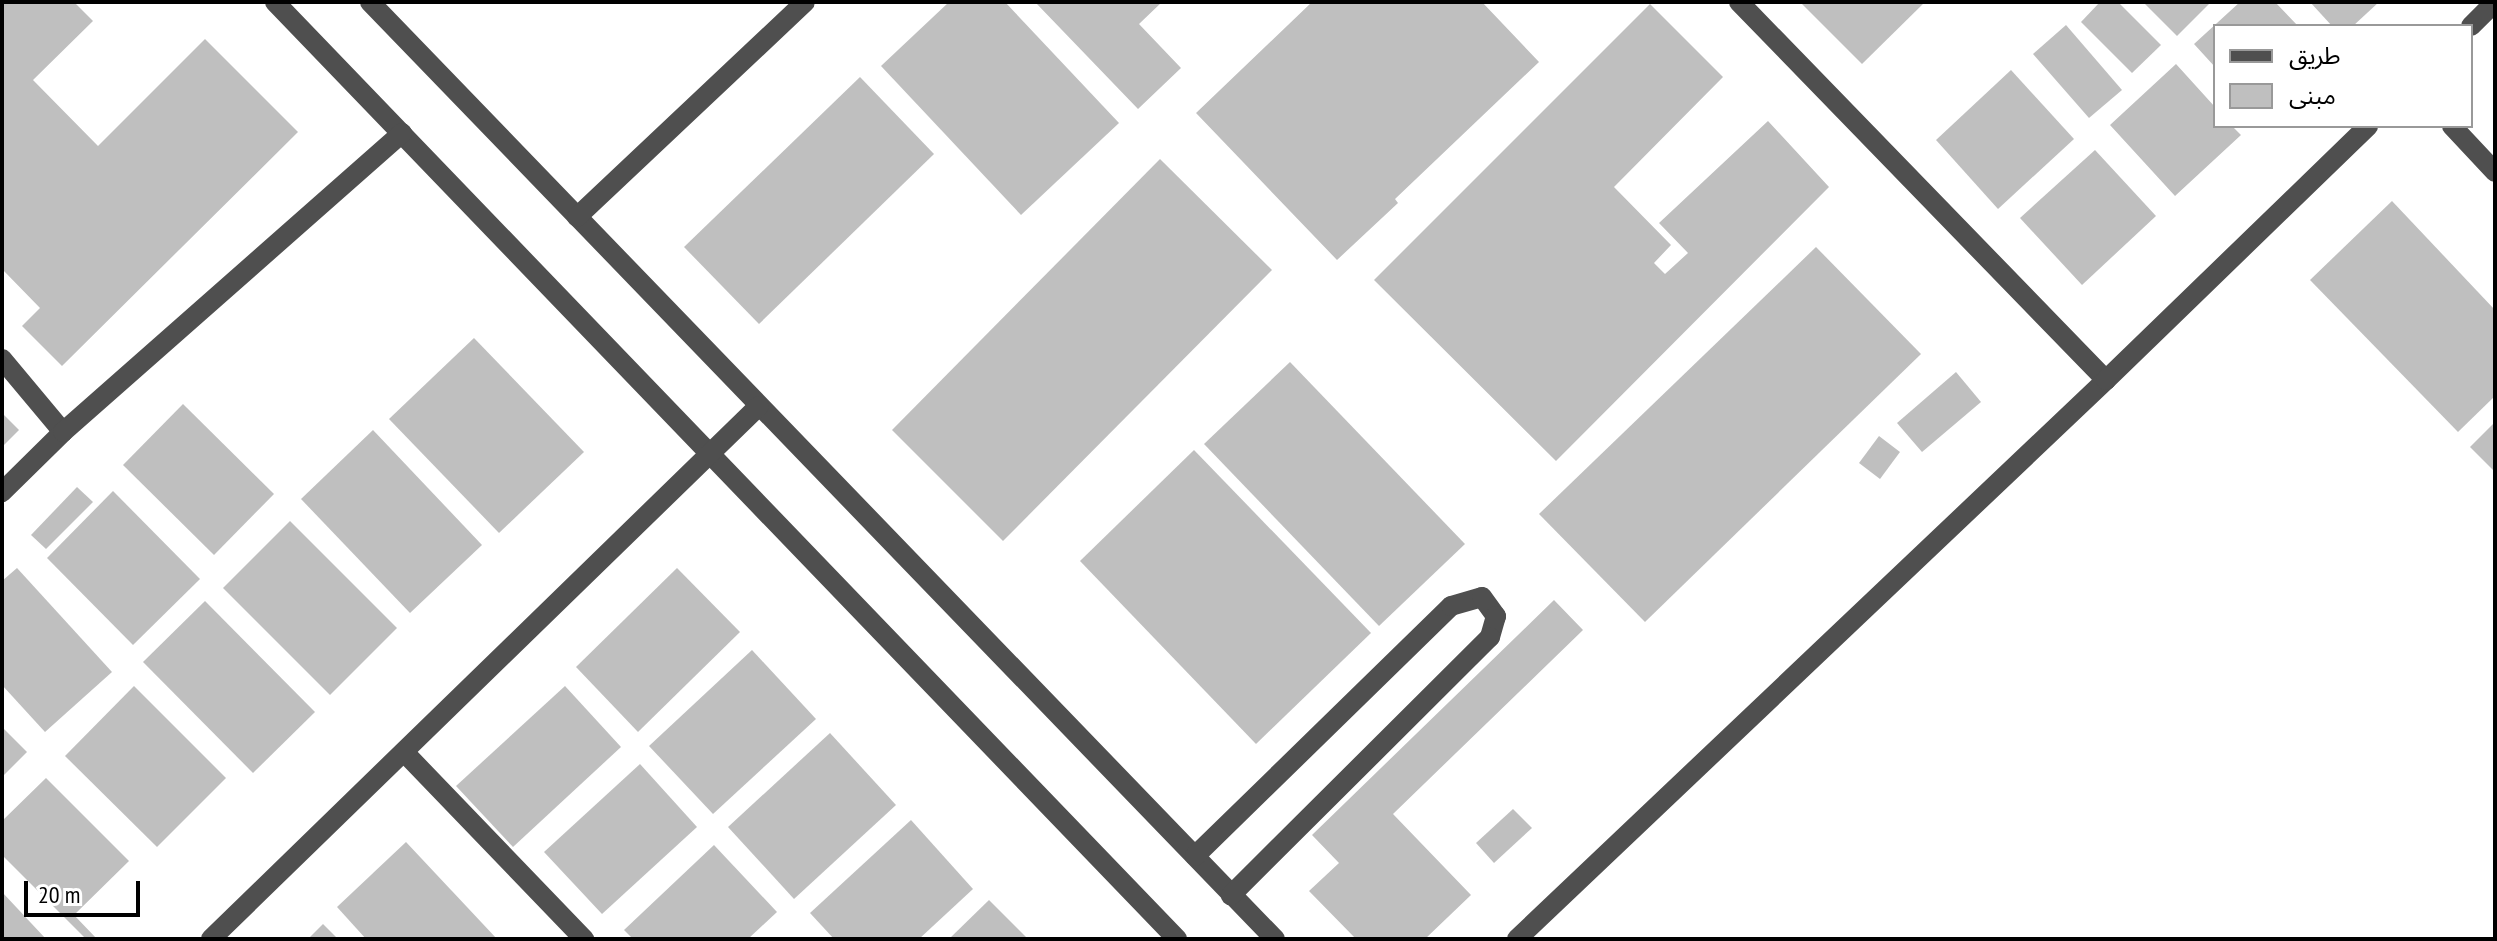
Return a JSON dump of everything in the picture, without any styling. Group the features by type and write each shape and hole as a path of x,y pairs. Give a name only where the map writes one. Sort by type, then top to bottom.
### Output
{"street":[{"path":"275,2 1177,939"},
{"path":"370,2 1275,939"},
{"path":"577,217 805,2"},
{"path":"1739,2 2106,380"},
{"path":"2473,24 2495,2"},
{"path":"1517,939 2106,380 2366,128"},
{"path":"2454,128 2495,172"},
{"path":"2,492 63,432 402,133"},
{"path":"2,359 63,432"},
{"path":"211,939 759,406"},
{"path":"1195,856 1451,606 1482,597 1496,616 1490,637 1231,895"},
{"path":"404,752 584,939"}],"building":[{"path":"2,2 74,2 93,21 33,80 98,146 205,39 298,132 62,366 22,326 40,308 2,269"},
{"path":"949,2 1005,2 1119,123 1021,215 881,66"},
{"path":"1035,2 1162,2 1139,24 1181,68 1138,109"},
{"path":"1312,2 1482,2 1539,62 1395,199 1398,203 1337,260 1196,113"},
{"path":"1800,2 1925,2 1862,64"},
{"path":"2100,2 2118,2 2161,45 2132,73 2081,22"},
{"path":"2143,2 2211,2 2177,36"},
{"path":"2240,2 2275,2 2296,24 2216,24"},
{"path":"2310,2 2379,2 2355,24 2330,24"},
{"path":"1650,4 1723,77 1614,187 1671,245 1654,263 1665,274 1688,253 1659,223 1768,121 1829,187 1556,461 1374,280"},
{"path":"2066,25 2122,90 2089,118 2033,54"},
{"path":"2213,27 2213,65 2194,44"},
{"path":"2176,64 2213,105 2213,128 2234,128 2241,135 2175,196 2110,125"},
{"path":"2011,70 2074,139 1998,209 1936,140"},
{"path":"860,77 934,154 759,324 684,247"},
{"path":"2095,150 2156,216 2082,285 2020,218"},
{"path":"1160,159 1272,270 1003,541 892,430"},
{"path":"2392,201 2495,310 2495,396 2458,432 2310,280"},
{"path":"1816,247 1921,354 1645,622 1539,514"},
{"path":"474,338 584,452 499,533 389,419"},
{"path":"1290,362 1465,544 1379,626 1204,444"},
{"path":"1956,372 1981,402 1922,452 1897,423"},
{"path":"183,404 274,494 214,555 123,465"},
{"path":"2,413 19,430 2,447"},
{"path":"2495,422 2495,472 2470,447"},
{"path":"373,430 482,545 410,613 301,499"},
{"path":"1879,436 1900,452 1880,479 1859,463"},
{"path":"1194,450 1371,633 1256,744 1080,561"},
{"path":"77,487 93,502 46,549 31,535"},
{"path":"113,491 200,579 133,645 47,558"},
{"path":"290,521 397,628 330,695 223,588"},
{"path":"17,568 112,672 45,732 2,685 2,581"},
{"path":"677,568 740,632 638,732 576,667"},
{"path":"1554,600 1583,630 1393,814 1471,895 1425,939 1356,939 1309,891 1339,863 1312,835"},
{"path":"205,601 315,712 253,773 143,662"},
{"path":"752,650 816,719 713,814 649,746"},
{"path":"134,686 226,778 157,847 65,756"},
{"path":"565,686 621,747 513,847 456,786"},
{"path":"2,727 27,752 2,777"},
{"path":"830,733 896,805 794,899 728,827"},
{"path":"640,764 697,827 602,914 544,852"},
{"path":"46,778 129,861 74,915 97,939 86,939 2,855 2,821"},
{"path":"1513,809 1532,828 1494,863 1476,843"},
{"path":"911,820 973,889 919,939 834,939 810,913"},
{"path":"406,842 497,939 366,939 337,907"},
{"path":"714,845 777,912 748,939 633,939 624,930"},
{"path":"2,892 46,939 2,939"},
{"path":"989,900 1028,939 949,939"},
{"path":"323,924 338,939 308,939"}]}
